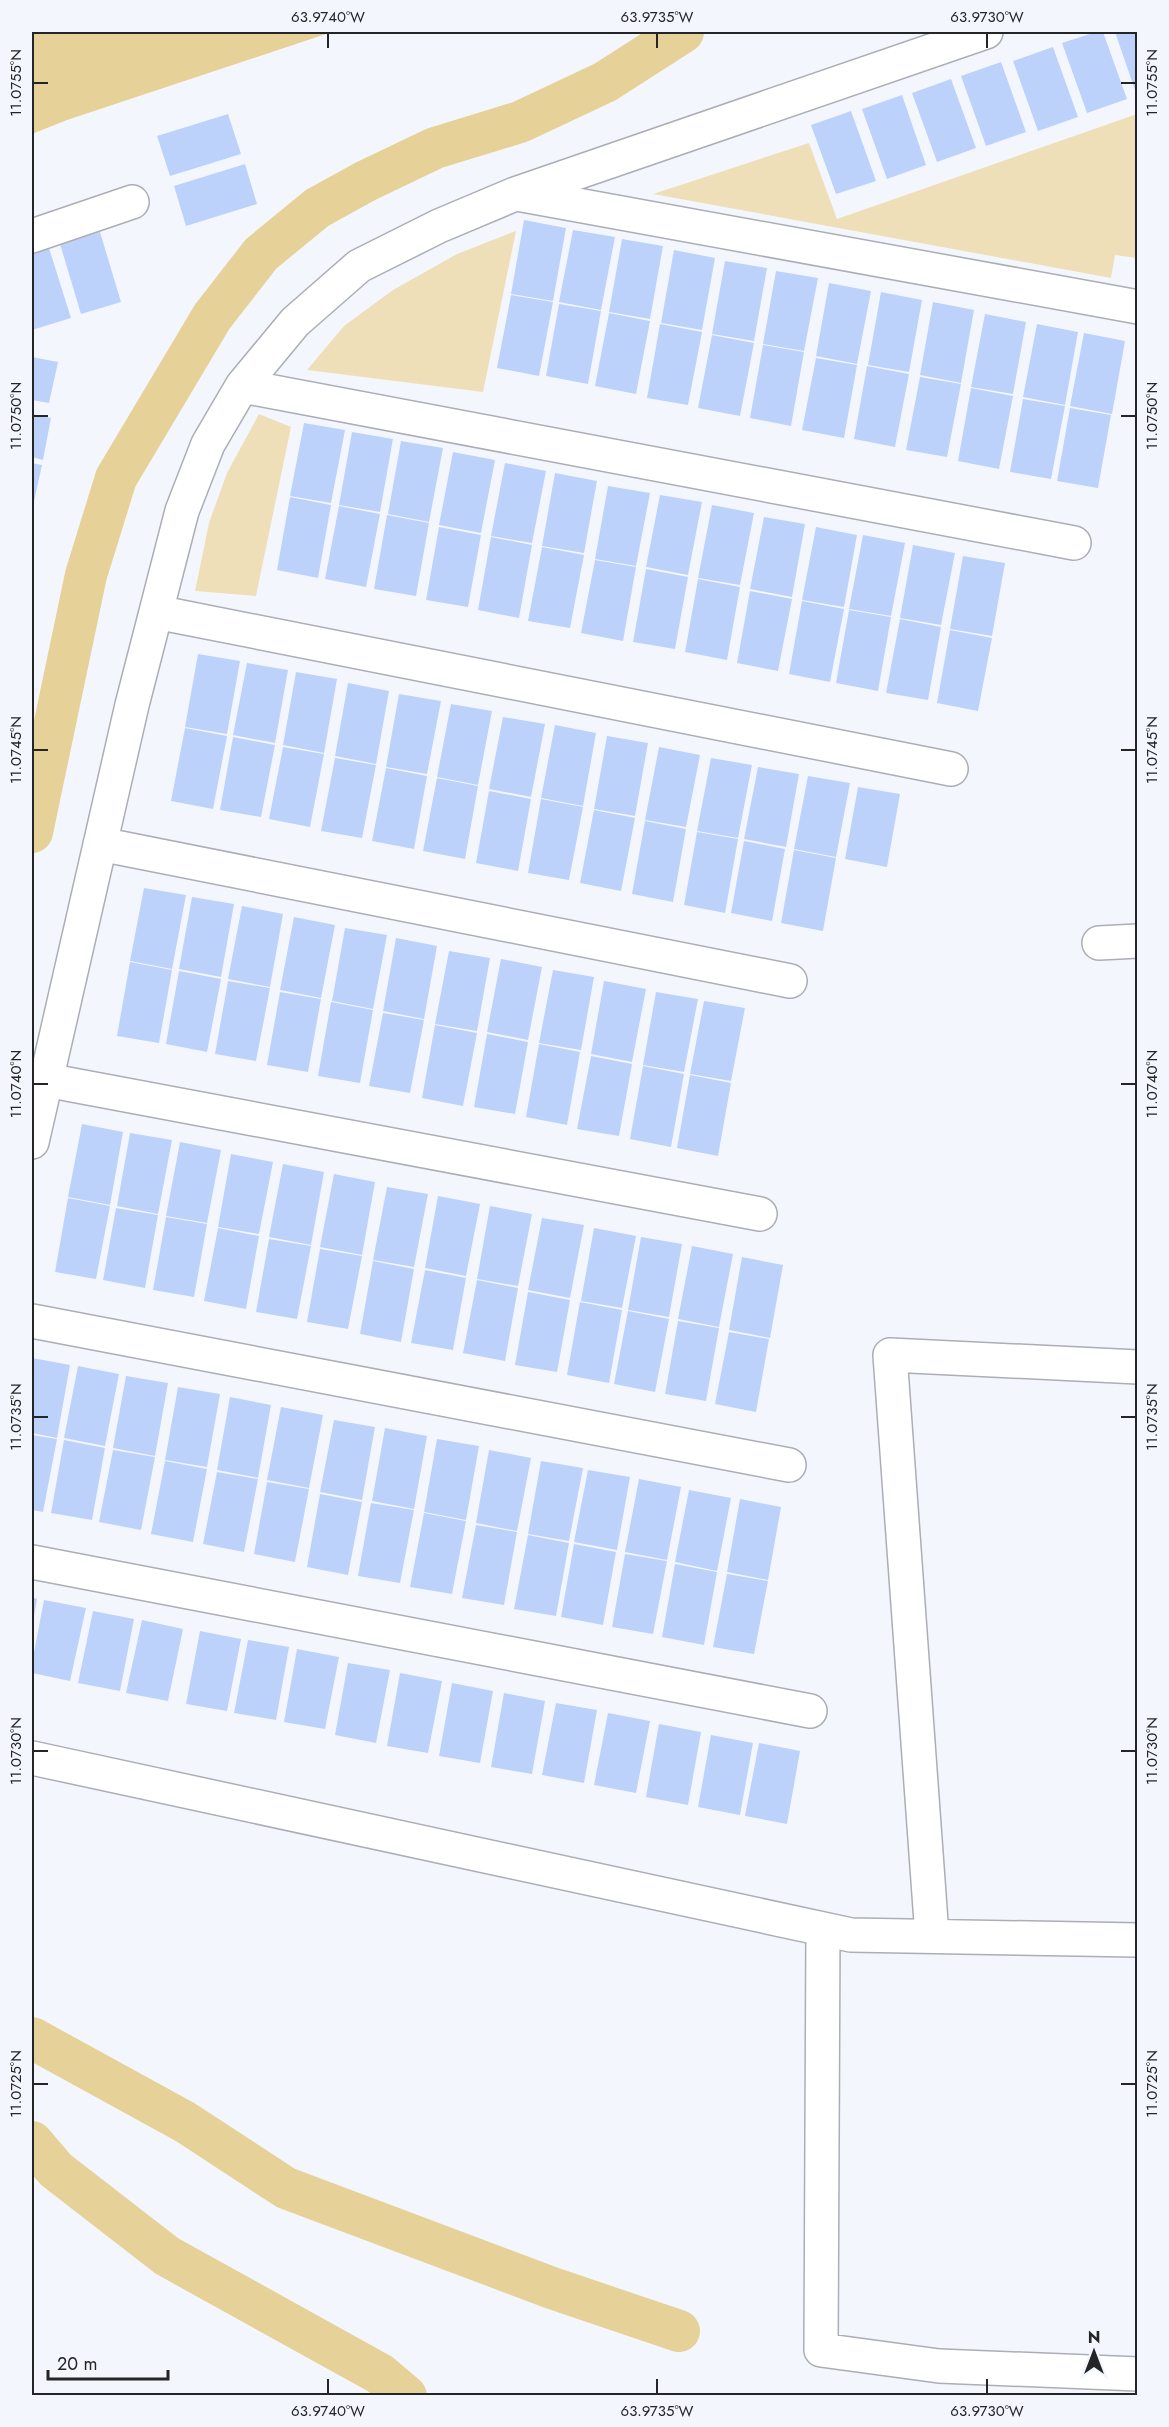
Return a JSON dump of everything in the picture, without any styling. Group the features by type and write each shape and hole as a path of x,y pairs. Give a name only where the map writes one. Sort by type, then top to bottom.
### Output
{"street":[{"path":"32,1142 100,844 182,511 208,444 242,386 295,322 359,266 439,226 515,194 986,32"},
{"path":"515,194 1137,307"},
{"path":"32,236 132,202"},
{"path":"242,386 1074,543"},
{"path":"156,612 951,769"},
{"path":"100,844 790,981"},
{"path":"1099,943 1137,941"},
{"path":"46,1080 760,1214"},
{"path":"32,1321 789,1465"},
{"path":"932,1936 890,1355 1137,1367"},
{"path":"32,1562 810,1711"},
{"path":"32,1758 851,1935 1137,1941"},
{"path":"823,1929 821,2350 939,2366 1137,2374"}],"shaded area":[{"path":"32,32 332,32 67,120 32,134"},
{"path":"1137,114 1137,258 1115,255 1111,278 653,194 809,143 837,219"},
{"path":"516,231 483,392 307,370 344,326 393,290 457,254"},
{"path":"259,414 291,427 256,596 195,591 209,523 227,473"}],"building":[{"path":"1096,32 1103,32 1127,99 1087,113 1062,43"},
{"path":"1115,32 1138,32 1138,96 1137,96"},
{"path":"1053,47 1078,117 1038,131 1013,61"},
{"path":"1001,62 1026,132 986,146 961,76"},
{"path":"951,79 976,148 937,162 912,93"},
{"path":"902,95 926,165 887,179 862,109"},
{"path":"851,111 876,181 836,194 811,125"},
{"path":"228,114 241,154 170,176 157,136"},
{"path":"245,164 257,204 186,226 174,186"},
{"path":"524,220 566,228 553,301 511,294"},
{"path":"573,230 615,237 601,310 559,302"},
{"path":"100,232 121,302 81,314 60,244"},
{"path":"622,239 663,246 650,319 609,312"},
{"path":"49,248 71,318 32,330 32,253"},
{"path":"674,250 715,258 702,330 661,323"},
{"path":"725,261 767,268 754,341 712,334"},
{"path":"776,271 818,278 804,351 763,344"},
{"path":"829,283 871,291 857,364 816,356"},
{"path":"881,292 922,300 909,372 868,365"},
{"path":"511,295 553,302 539,376 497,368"},
{"path":"933,302 974,310 961,383 920,375"},
{"path":"559,304 601,311 588,384 546,376"},
{"path":"609,313 650,321 636,394 595,386"},
{"path":"985,314 1026,322 1013,394 971,387"},
{"path":"660,324 702,332 688,405 647,398"},
{"path":"1037,324 1078,332 1065,405 1023,397"},
{"path":"1084,333 1125,341 1112,414 1070,406"},
{"path":"712,335 754,343 740,416 698,408"},
{"path":"763,345 804,352 791,426 750,418"},
{"path":"32,357 58,362 49,403 32,400"},
{"path":"816,358 857,365 844,438 802,430"},
{"path":"867,366 909,374 895,447 854,439"},
{"path":"920,377 961,384 947,457 906,450"},
{"path":"971,388 1013,396 999,469 958,461"},
{"path":"1023,399 1065,406 1051,479 1010,472"},
{"path":"1070,408 1111,415 1098,488 1057,481"},
{"path":"32,414 51,418 43,460 32,457"},
{"path":"304,423 345,430 331,503 290,496"},
{"path":"352,432 393,439 380,512 339,505"},
{"path":"401,441 443,448 429,522 388,514"},
{"path":"453,452 495,460 481,533 439,525"},
{"path":"32,463 42,465 33,506 32,505"},
{"path":"505,463 546,471 532,543 491,536"},
{"path":"555,473 597,481 584,553 542,546"},
{"path":"608,486 650,493 636,566 595,559"},
{"path":"660,495 702,502 688,575 646,567"},
{"path":"290,497 331,505 318,578 277,570"},
{"path":"712,505 754,513 740,585 698,578"},
{"path":"339,506 380,514 366,587 325,579"},
{"path":"387,515 429,523 416,596 374,589"},
{"path":"764,517 805,524 792,597 750,589"},
{"path":"439,527 481,535 468,607 426,600"},
{"path":"816,527 857,535 844,607 802,600"},
{"path":"863,535 905,543 891,616 849,609"},
{"path":"491,537 532,545 519,618 478,610"},
{"path":"913,545 955,553 941,625 900,618"},
{"path":"542,547 584,555 570,628 528,621"},
{"path":"963,556 1005,563 992,636 950,629"},
{"path":"595,560 636,567 623,641 581,633"},
{"path":"646,569 688,577 675,649 633,642"},
{"path":"698,579 740,587 727,660 685,652"},
{"path":"750,591 792,599 778,671 737,663"},
{"path":"802,601 844,609 830,682 789,674"},
{"path":"849,610 891,617 878,691 836,683"},
{"path":"900,619 941,627 928,700 886,693"},
{"path":"950,630 992,638 978,711 937,703"},
{"path":"198,654 240,661 227,734 185,727"},
{"path":"247,663 288,670 275,743 233,735"},
{"path":"296,672 337,679 324,753 283,745"},
{"path":"348,683 389,691 376,764 335,756"},
{"path":"399,694 441,701 427,774 386,767"},
{"path":"451,704 492,711 478,785 437,777"},
{"path":"503,717 545,724 531,797 489,789"},
{"path":"555,725 596,733 583,806 541,798"},
{"path":"185,728 227,736 213,809 171,801"},
{"path":"607,736 648,743 635,816 594,809"},
{"path":"233,737 275,745 261,817 220,810"},
{"path":"283,747 324,754 310,827 269,819"},
{"path":"659,747 700,755 686,827 645,820"},
{"path":"335,758 376,765 362,838 321,831"},
{"path":"711,758 752,765 738,838 697,831"},
{"path":"758,767 799,774 786,847 744,839"},
{"path":"386,768 427,776 414,849 372,841"},
{"path":"808,776 850,783 836,857 794,849"},
{"path":"437,778 478,786 465,859 423,851"},
{"path":"858,787 900,794 887,867 845,859"},
{"path":"489,791 531,799 518,871 476,863"},
{"path":"541,799 583,807 569,880 528,873"},
{"path":"594,810 635,818 621,891 580,883"},
{"path":"645,821 686,829 673,902 632,894"},
{"path":"697,832 738,839 725,913 684,905"},
{"path":"744,841 785,849 772,921 731,913"},
{"path":"794,850 836,858 823,931 781,923"},
{"path":"144,888 186,895 172,969 130,961"},
{"path":"192,897 234,904 221,977 179,969"},
{"path":"242,906 283,914 270,987 228,979"},
{"path":"294,917 335,925 321,998 280,990"},
{"path":"345,928 387,935 373,1009 332,1001"},
{"path":"396,938 437,946 424,1019 383,1011"},
{"path":"449,951 490,958 477,1031 435,1024"},
{"path":"501,959 542,967 528,1040 487,1032"},
{"path":"130,962 172,970 159,1043 117,1036"},
{"path":"553,970 594,977 581,1050 539,1043"},
{"path":"179,971 221,979 207,1052 166,1044"},
{"path":"228,981 270,988 256,1061 215,1054"},
{"path":"604,981 646,989 632,1062 591,1054"},
{"path":"280,992 321,999 308,1072 267,1065"},
{"path":"656,992 698,999 684,1072 643,1065"},
{"path":"704,1001 745,1008 731,1081 690,1074"},
{"path":"331,1002 373,1010 360,1083 318,1076"},
{"path":"383,1013 424,1020 410,1093 369,1086"},
{"path":"435,1025 477,1033 463,1106 422,1098"},
{"path":"487,1034 528,1042 515,1114 474,1107"},
{"path":"539,1044 580,1052 567,1125 526,1117"},
{"path":"591,1056 632,1064 619,1136 577,1129"},
{"path":"643,1066 684,1074 671,1147 630,1139"},
{"path":"690,1075 731,1083 718,1156 677,1148"},
{"path":"82,1124 123,1132 110,1205 68,1197"},
{"path":"130,1133 172,1140 158,1214 117,1206"},
{"path":"180,1142 221,1150 207,1223 166,1216"},
{"path":"231,1154 273,1162 259,1234 218,1227"},
{"path":"283,1164 324,1172 311,1245 269,1237"},
{"path":"334,1174 375,1182 362,1255 320,1247"},
{"path":"387,1187 428,1194 414,1267 373,1260"},
{"path":"438,1196 480,1204 466,1276 425,1268"},
{"path":"68,1198 110,1206 96,1279 55,1272"},
{"path":"490,1206 532,1214 518,1286 477,1279"},
{"path":"116,1208 158,1215 145,1288 103,1280"},
{"path":"166,1217 207,1224 194,1297 153,1290"},
{"path":"542,1218 584,1225 570,1298 528,1290"},
{"path":"218,1228 259,1236 246,1309 204,1301"},
{"path":"594,1228 636,1236 622,1308 581,1301"},
{"path":"641,1237 682,1244 669,1317 628,1310"},
{"path":"269,1239 311,1246 297,1319 256,1312"},
{"path":"692,1246 733,1254 719,1327 678,1319"},
{"path":"320,1249 362,1256 348,1329 307,1322"},
{"path":"742,1257 783,1265 770,1338 729,1330"},
{"path":"373,1261 414,1269 401,1342 360,1334"},
{"path":"425,1270 466,1278 453,1350 411,1343"},
{"path":"477,1280 518,1288 505,1361 463,1353"},
{"path":"528,1292 570,1300 557,1372 515,1365"},
{"path":"580,1302 622,1310 609,1383 567,1375"},
{"path":"628,1311 669,1319 655,1392 614,1384"},
{"path":"678,1321 719,1328 706,1401 665,1394"},
{"path":"729,1332 769,1339 756,1412 715,1404"},
{"path":"32,1358 70,1365 57,1438 32,1433"},
{"path":"78,1366 119,1374 105,1446 64,1438"},
{"path":"126,1376 168,1383 155,1456 113,1448"},
{"path":"178,1387 220,1394 207,1467 165,1460"},
{"path":"230,1397 271,1405 258,1478 217,1470"},
{"path":"281,1407 323,1415 309,1488 267,1480"},
{"path":"334,1420 375,1427 362,1500 320,1492"},
{"path":"385,1428 427,1436 414,1509 372,1501"},
{"path":"32,1435 57,1439 43,1512 32,1510"},
{"path":"437,1439 479,1446 466,1520 424,1512"},
{"path":"64,1440 105,1448 92,1520 51,1513"},
{"path":"113,1450 155,1457 141,1530 99,1522"},
{"path":"489,1450 531,1458 517,1531 476,1523"},
{"path":"165,1461 207,1469 193,1542 151,1534"},
{"path":"541,1461 583,1468 569,1541 528,1534"},
{"path":"588,1470 630,1477 617,1550 574,1542"},
{"path":"217,1472 258,1479 244,1552 203,1544"},
{"path":"639,1479 681,1487 667,1560 625,1552"},
{"path":"267,1482 309,1489 295,1562 254,1554"},
{"path":"689,1490 731,1498 717,1571 675,1562"},
{"path":"320,1494 362,1502 348,1575 307,1567"},
{"path":"740,1499 781,1507 768,1580 727,1572"},
{"path":"371,1503 414,1510 400,1583 358,1576"},
{"path":"424,1513 466,1521 452,1594 410,1587"},
{"path":"476,1525 517,1532 504,1605 462,1598"},
{"path":"528,1535 569,1543 556,1616 514,1609"},
{"path":"574,1544 616,1552 603,1625 561,1617"},
{"path":"625,1554 667,1561 653,1634 612,1627"},
{"path":"675,1564 717,1572 704,1645 662,1637"},
{"path":"727,1574 768,1581 754,1654 713,1647"},
{"path":"32,1597 37,1599 33,1622 32,1622"},
{"path":"44,1600 86,1608 70,1681 32,1673"},
{"path":"93,1611 134,1619 120,1691 78,1683"},
{"path":"142,1620 183,1629 168,1701 126,1693"},
{"path":"200,1631 241,1639 227,1711 186,1704"},
{"path":"248,1640 289,1647 276,1720 234,1713"},
{"path":"297,1649 339,1657 325,1729 284,1722"},
{"path":"348,1663 390,1670 376,1743 335,1735"},
{"path":"400,1673 442,1681 428,1753 387,1746"},
{"path":"452,1683 493,1691 480,1763 439,1756"},
{"path":"504,1693 545,1701 532,1774 491,1767"},
{"path":"556,1703 597,1710 584,1783 542,1775"},
{"path":"608,1713 650,1721 636,1793 594,1785"},
{"path":"659,1724 701,1732 688,1805 646,1797"},
{"path":"711,1735 753,1743 740,1815 698,1807"},
{"path":"759,1743 800,1751 787,1824 745,1816"}],"waterway":[{"path":"32,832 86,575 116,478 212,317 261,254 317,208 366,181 435,148 520,122 605,82 683,32"},
{"path":"32,2038 185,2122 286,2188 552,2288 679,2331"},
{"path":"32,2142 56,2170 167,2256 380,2374 406,2396"}]}
